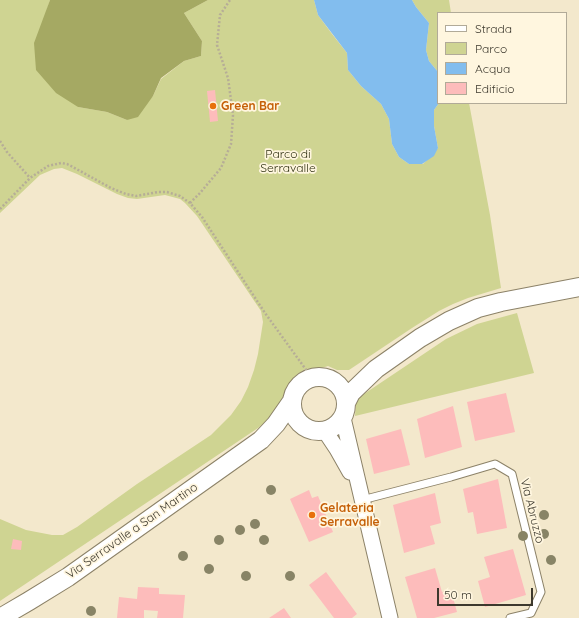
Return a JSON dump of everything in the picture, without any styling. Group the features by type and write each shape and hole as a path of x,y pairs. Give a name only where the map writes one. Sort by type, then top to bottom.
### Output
{"street":[{"path":"376,369 342,381 318,377 306,380 294,393 292,401 294,417 305,428 317,432 332,428 338,424 351,393 376,369 449,321 478,308 579,287"},
{"path":"332,380 342,390 345,396 344,410 360,493 390,618"},
{"path":"261,440 276,424 292,401"},
{"path":"261,440 281,432 305,428"},
{"path":"325,431 337,449 360,493"},
{"name":"Via Serravalle a San Martino","path":"0,618 68,577 261,440"}],"lane":[{"name":"Via Abruzzo","path":"360,493 451,477 495,464 512,474 541,592 531,613 510,618"}],"path":[{"path":"190,203 221,168 231,144 233,115 228,78 217,45 220,15 230,0"},
{"path":"0,141 7,152 30,178"},
{"path":"0,209 30,178 48,166 61,163 66,164 118,192 136,196 167,192 180,196 190,203 202,217 265,313 312,378"}],"green space":[{"name":"Parco di Serravalle","path":"0,0 50,0 45,16 78,107 107,112 127,120 153,96 161,79 184,61 201,56 202,41 184,13 208,0 314,0 318,15 347,53 348,70 361,86 381,104 389,119 392,144 399,157 409,164 423,164 438,148 434,126 434,110 438,104 469,104 490,215 501,288 468,298 439,311 349,370 337,370 328,366 322,368 305,369 294,377 271,417 258,428 0,601 0,519 26,530 52,535 63,535 77,527 137,484 211,435 231,415 241,401 248,387 258,354 263,322 261,311 197,216 180,199 165,195 137,199 128,198 62,168 54,169 40,175 0,213"},
{"path":"50,0 208,0 184,13 202,41 201,56 184,61 161,78 153,96 138,117 127,120 107,112 78,107 56,93 36,70 34,43"},
{"path":"412,0 449,0 451,12 437,12 437,71 429,61 426,50 429,23"},
{"path":"517,313 534,373 355,416 358,398 446,339 477,324"}],"water":[{"path":"314,0 412,0 429,23 426,50 429,61 437,71 437,104 438,104 434,110 434,126 438,148 434,156 422,164 409,164 399,157 392,144 389,119 381,104 361,86 348,70 347,53 318,15"}],"building":[{"name":"Green Bar","path":"215,90 218,121 210,122 207,91"},
{"path":"506,393 515,432 475,441 467,402"},
{"path":"453,406 462,447 425,458 417,419"},
{"path":"401,429 410,465 374,474 366,439"},
{"path":"498,479 507,528 477,534 473,512 468,513 463,489"},
{"name":"Gelateria Serravalle","path":"309,490 312,498 318,496 333,532 309,542 290,499"},
{"path":"435,493 441,523 430,526 435,544 404,553 393,505"},
{"path":"13,539 22,541 21,550 11,549"},
{"path":"513,549 526,595 485,607 478,581 490,577 484,557"},
{"path":"435,568 442,592 451,590 457,612 434,618 417,618 405,577"},
{"path":"326,572 357,614 352,618 334,618 309,585"},
{"path":"138,587 159,588 159,594 185,595 183,618 157,618 158,611 144,610 144,618 117,618 119,597 137,599"},
{"path":"284,608 291,618 269,618"}],"place":[{"name":"Green Bar","path":"213,106"},
{"name":"Gelateria Serravalle","path":"312,515"}]}
